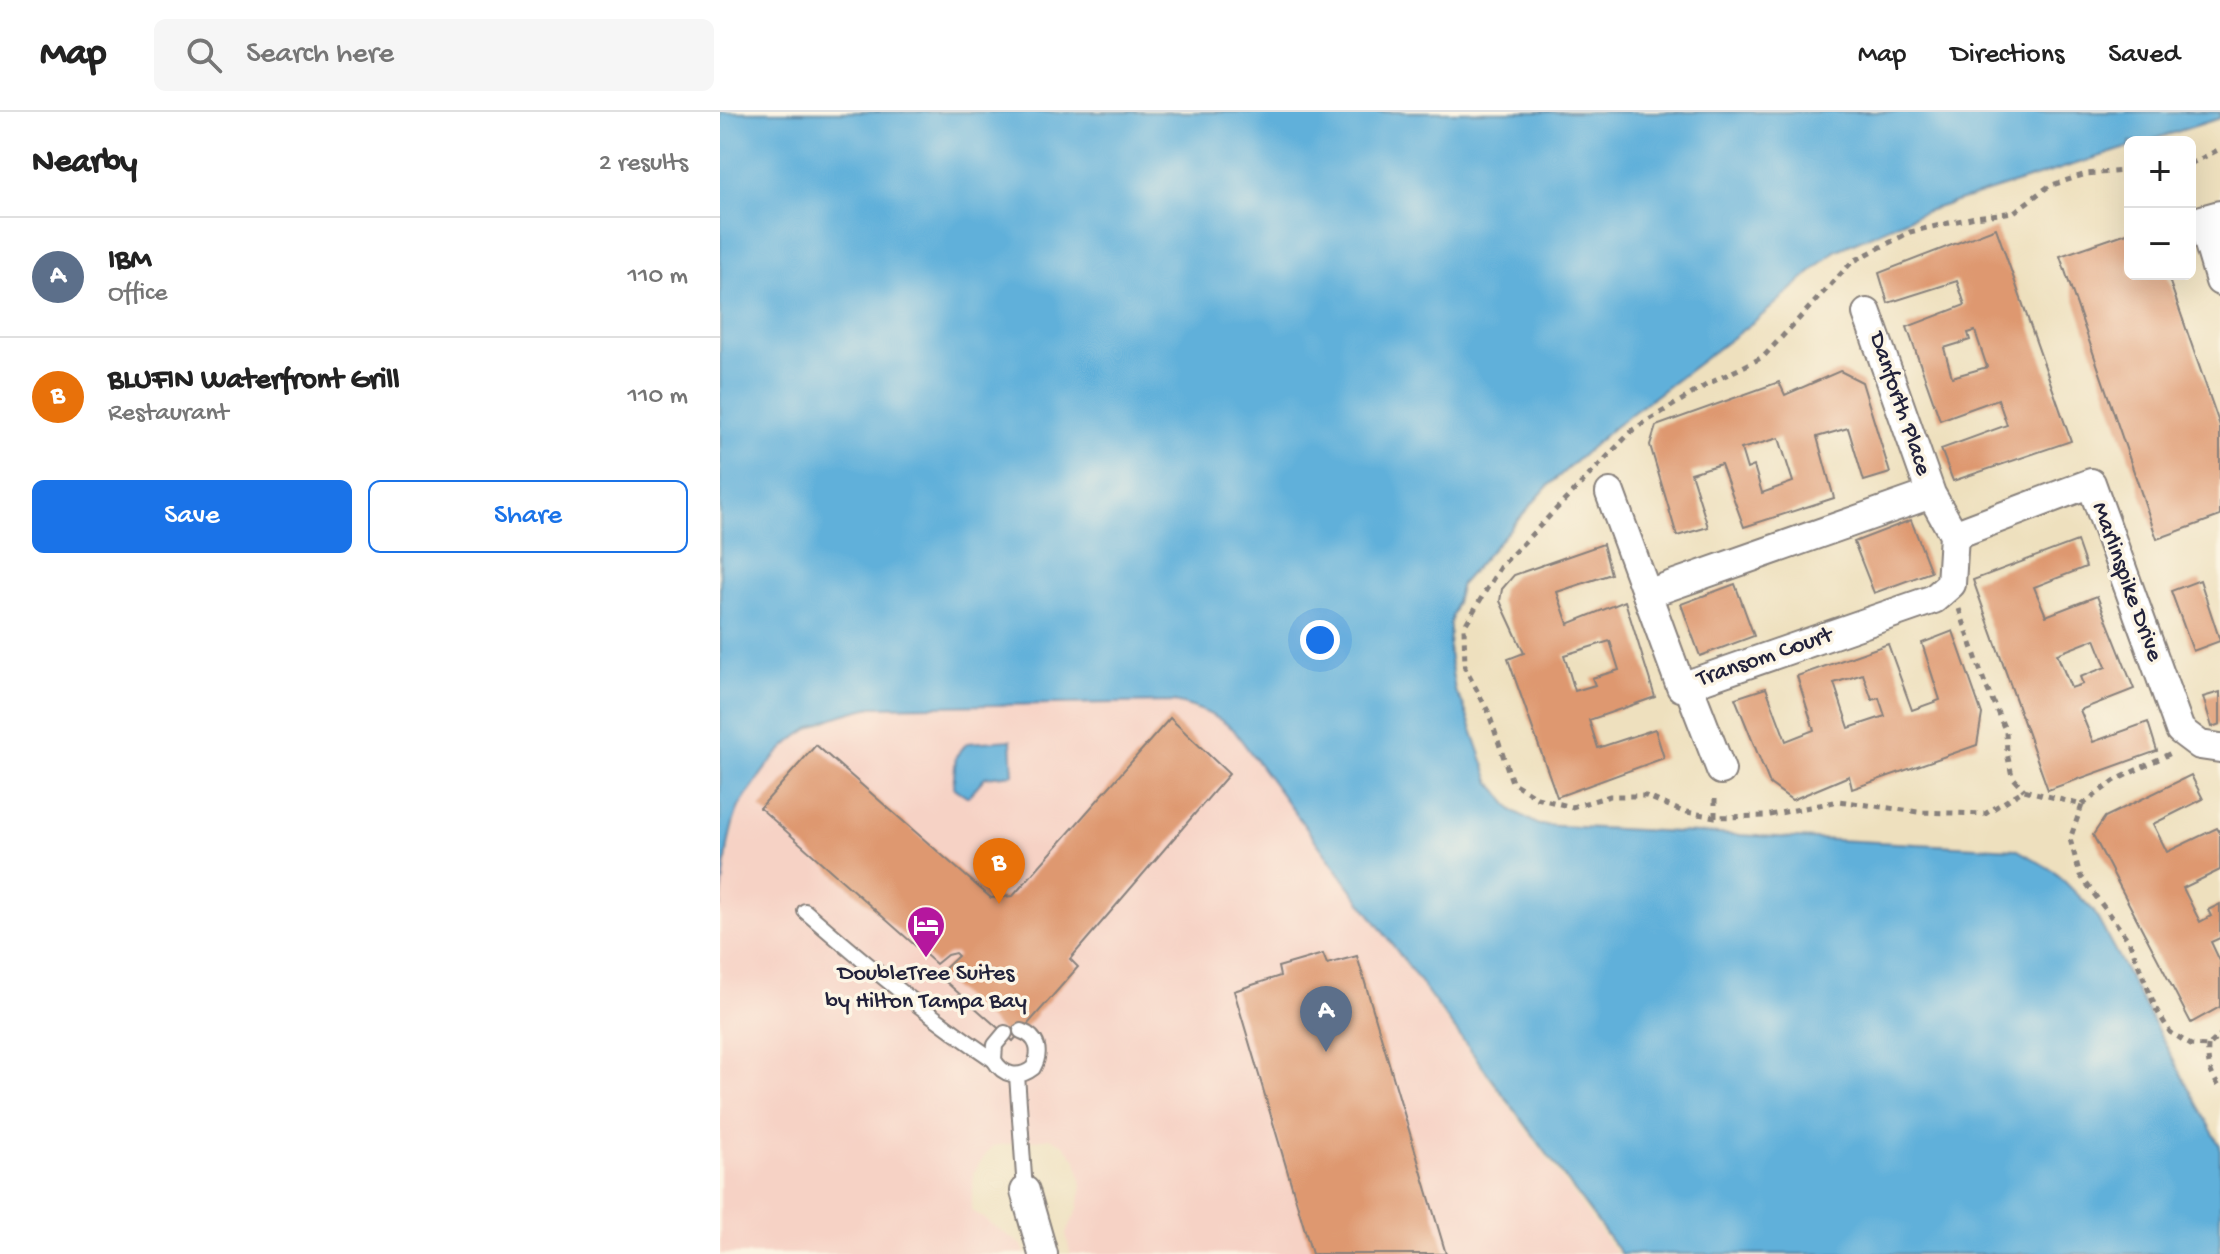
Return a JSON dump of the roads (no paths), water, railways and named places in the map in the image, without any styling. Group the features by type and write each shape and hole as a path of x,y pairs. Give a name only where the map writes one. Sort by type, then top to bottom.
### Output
{"street":[{"path":"2220,215 2202,220 2220,281"},
{"name":"Danforth Place","path":"1867,313 1931,494"},
{"name":"Marlinspike Drive","path":"1954,535 2091,483 2180,730 2208,745"},
{"path":"1610,493 1647,594 1931,494 1954,535"},
{"name":"Transom Court","path":"1647,594 1681,687 1934,599 1951,584 1954,535"},
{"path":"1688,685 1721,770"},
{"path":"1025,1191 1043,1254"}],"lane":[{"path":"805,911 882,978 994,1060 1004,1072 1017,1075 1033,1068 1039,1054 1034,1039 1021,1031"},
{"path":"994,1060 995,1045 1005,1033"},
{"path":"1017,1075 1025,1191"}],"water":[{"path":"720,112 2220,112 2220,118 2164,136 2124,136 2124,149 1924,212 1835,251 1765,313 1614,427 1547,487 1461,584 1450,624 1449,653 1455,691 1463,704 1490,781 1512,810 1539,825 2016,849 2054,871 2093,910 2220,1146 2220,1254 1621,1254 1233,729 1205,712 1174,702 872,707 819,724 779,752 740,806 728,845 720,907"},
{"path":"1011,740 1013,774 985,777 968,797 953,787 956,756 967,743"}],"place":[{"name":"BLUFIN Waterfront Grill","path":"999,904"},
{"name":"DoubleTree Suites by Hilton Tampa Bay","path":"926,959"},
{"name":"IBM","path":"1326,1052"}]}
